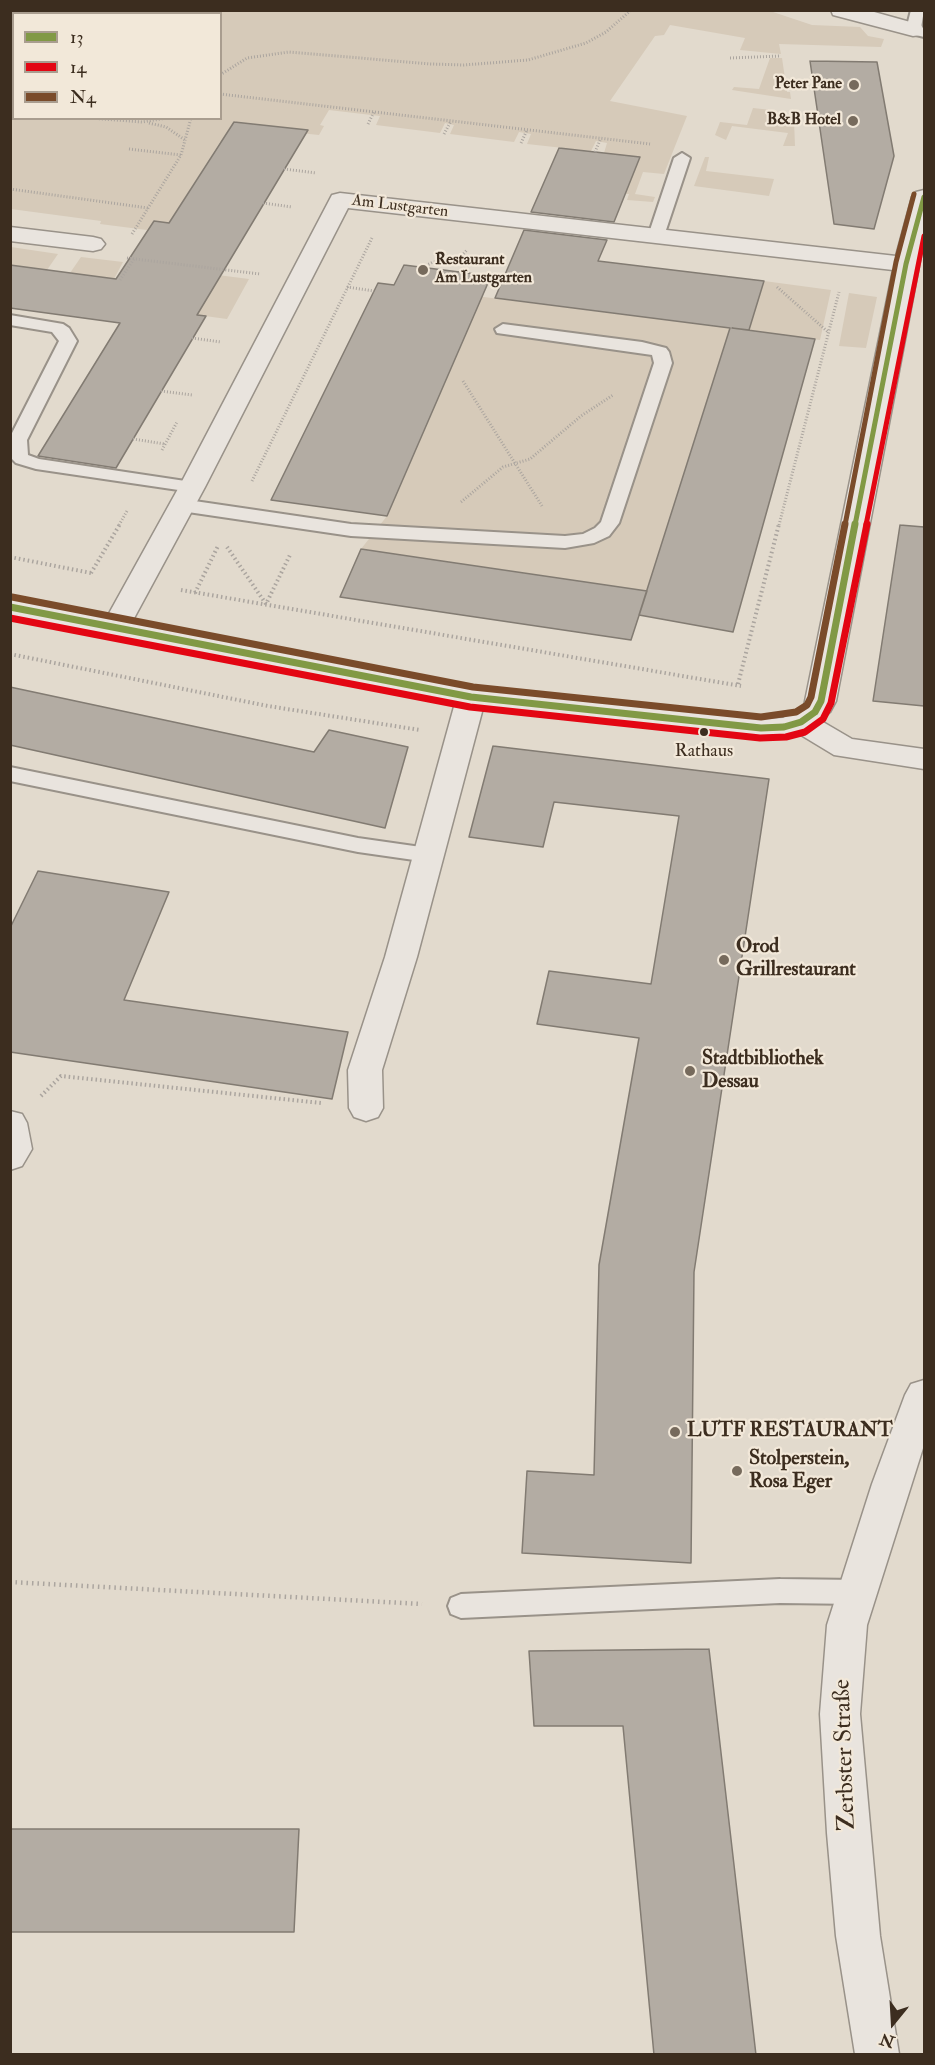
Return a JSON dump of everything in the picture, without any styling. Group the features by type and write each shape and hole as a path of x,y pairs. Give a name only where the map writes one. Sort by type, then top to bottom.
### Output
{"street":[{"path":"841,10 919,25"},
{"path":"10,607 471,697 761,728 784,727 801,722 815,712 821,701 906,264 924,197"},
{"name":"Am Lustgarten","path":"114,629 141,584 340,200 906,264"},
{"path":"10,234 93,244"},
{"path":"366,1108 365,1070 401,957 471,697"},
{"path":"801,722 845,748 924,759"},
{"path":"10,1157 15,1149 12,1124"},
{"name":"Zerbster Straße","path":"877,2055 858,1936 840,1714 847,1625 891,1484 924,1395"}],"lane":[{"path":"656,236 682,158"},
{"path":"10,320 57,328 69,341 18,440 17,453 22,459 36,464 145,481 187,496 304,525 566,542 587,539 602,532 610,523 663,363 660,352 642,347 504,329"},
{"path":"10,774 358,845 428,855"},
{"path":"461,1606 780,1592 858,1592"}],"path":[{"path":"222,74 247,58 289,52 431,64 464,65 528,60 586,43 606,32 631,10"},
{"path":"730,58 781,56"},
{"path":"222,94 660,145 657,155 682,158"},
{"path":"368,124 374,112"},
{"path":"116,120 166,127 185,140"},
{"path":"142,122 154,120"},
{"path":"129,238 181,155 190,120"},
{"path":"444,134 451,121"},
{"path":"521,143 527,130"},
{"path":"596,152 602,138"},
{"path":"129,148 181,155"},
{"path":"284,169 318,174"},
{"path":"10,189 148,208"},
{"path":"263,203 294,207"},
{"path":"423,267 433,262 457,261 468,248"},
{"path":"118,256 299,279"},
{"path":"120,280 134,259"},
{"path":"253,284 259,274"},
{"path":"772,282 828,333"},
{"path":"738,684 840,286"},
{"path":"347,287 374,291"},
{"path":"216,351 227,332"},
{"path":"192,338 221,342"},
{"path":"424,533 502,466 530,459 581,416 663,363"},
{"path":"463,381 566,542"},
{"path":"187,405 197,387"},
{"path":"161,391 192,396"},
{"path":"92,573 181,415"},
{"path":"133,440 165,444"},
{"path":"266,604 304,525"},
{"path":"222,539 266,604"},
{"path":"10,557 141,584 738,684 801,722"},
{"path":"12,1124 61,1076 366,1108"},
{"path":"10,1582 461,1606"}],"shaded area":[{"path":"767,10 812,25 860,27 868,36 884,39 881,47 779,44 781,54 740,50 745,38 670,25 664,35 655,36 610,101 687,116 664,174 643,172 635,194 655,197 653,202 627,200 629,194 625,194 640,158 604,153 607,143 596,141 591,151 527,144 531,134 519,132 514,142 450,134 454,125 445,123 440,133 376,125 380,116 329,110 320,125 324,126 319,135 253,128 254,124 234,122 228,131 230,142 220,142 169,223 154,221 147,230 100,224 101,221 11,209 12,70 12,120 222,120 222,12 171,12"},
{"path":"770,58 782,58 787,92 790,92 791,99 732,90 734,87 759,89"},
{"path":"753,108 771,110 769,117 794,120 795,146 783,146 788,133 732,126 726,140 715,135 720,122 747,125"},
{"path":"705,157 709,157 706,171 774,179 769,196 694,186"},
{"path":"11,247 58,254 47,270 11,265"},
{"path":"81,257 123,262 114,279 70,273"},
{"path":"155,267 249,279 227,319 190,314"},
{"path":"764,281 831,290 820,340 749,330"},
{"path":"849,293 877,297 866,348 839,346"},
{"path":"468,295 730,328 647,591 361,549 387,516 462,343"}],"building":[{"name":"B&B Hotel","path":"810,61 877,62 894,156 874,229 834,224"},
{"path":"234,122 308,130 197,315 206,316 116,468 38,456 120,323 10,308 10,265 116,279 154,221 169,223"},
{"path":"559,148 640,157 614,222 531,212"},
{"path":"524,230 607,240 598,261 764,281 749,330 732,328 815,339 733,632 639,615 730,328 495,298"},
{"path":"404,265 491,276 387,516 271,500 378,283 394,285"},
{"path":"900,525 924,527 924,706 873,701"},
{"path":"361,549 647,591 631,640 340,597"},
{"path":"10,687 314,752 329,730 408,747 385,828 10,745"},
{"path":"493,746 769,779 694,1272 691,1563 522,1553 527,1471 594,1475 599,1265 639,1038 537,1024 549,971 651,984 679,816 554,802 543,847 469,837"},
{"path":"38,871 169,892 124,1000 348,1032 332,1099 10,1052 10,928"},
{"path":"709,1649 756,2055 654,2055 623,1726 534,1726 529,1651"},
{"path":"10,1829 299,1829 294,1932 10,1932"}],"transit line":[{"name":"N4","path":"12,597 473,687 761,717 796,712 807,705 811,697 896,262 914,194"},
{"name":"13","path":"10,607 471,697 761,728 784,727 801,722 815,712 821,701 906,264 924,197"},
{"name":"14","path":"10,618 470,707 760,738 786,737 805,732 823,719 831,703 924,236"}],"place":[{"name":"Peter Pane","path":"854,85"},
{"name":"B&B Hotel","path":"853,121"},
{"name":"Restaurant Am Lustgarten","path":"423,270"},
{"name":"Rathaus","path":"704,732"},
{"name":"Orod Grillrestaurant","path":"724,960"},
{"name":"Stadtbibliothek Dessau","path":"690,1071"},
{"name":"LUTF RESTAURANT","path":"675,1432"},
{"name":"Stolperstein, Rosa Eger","path":"737,1471"}]}
